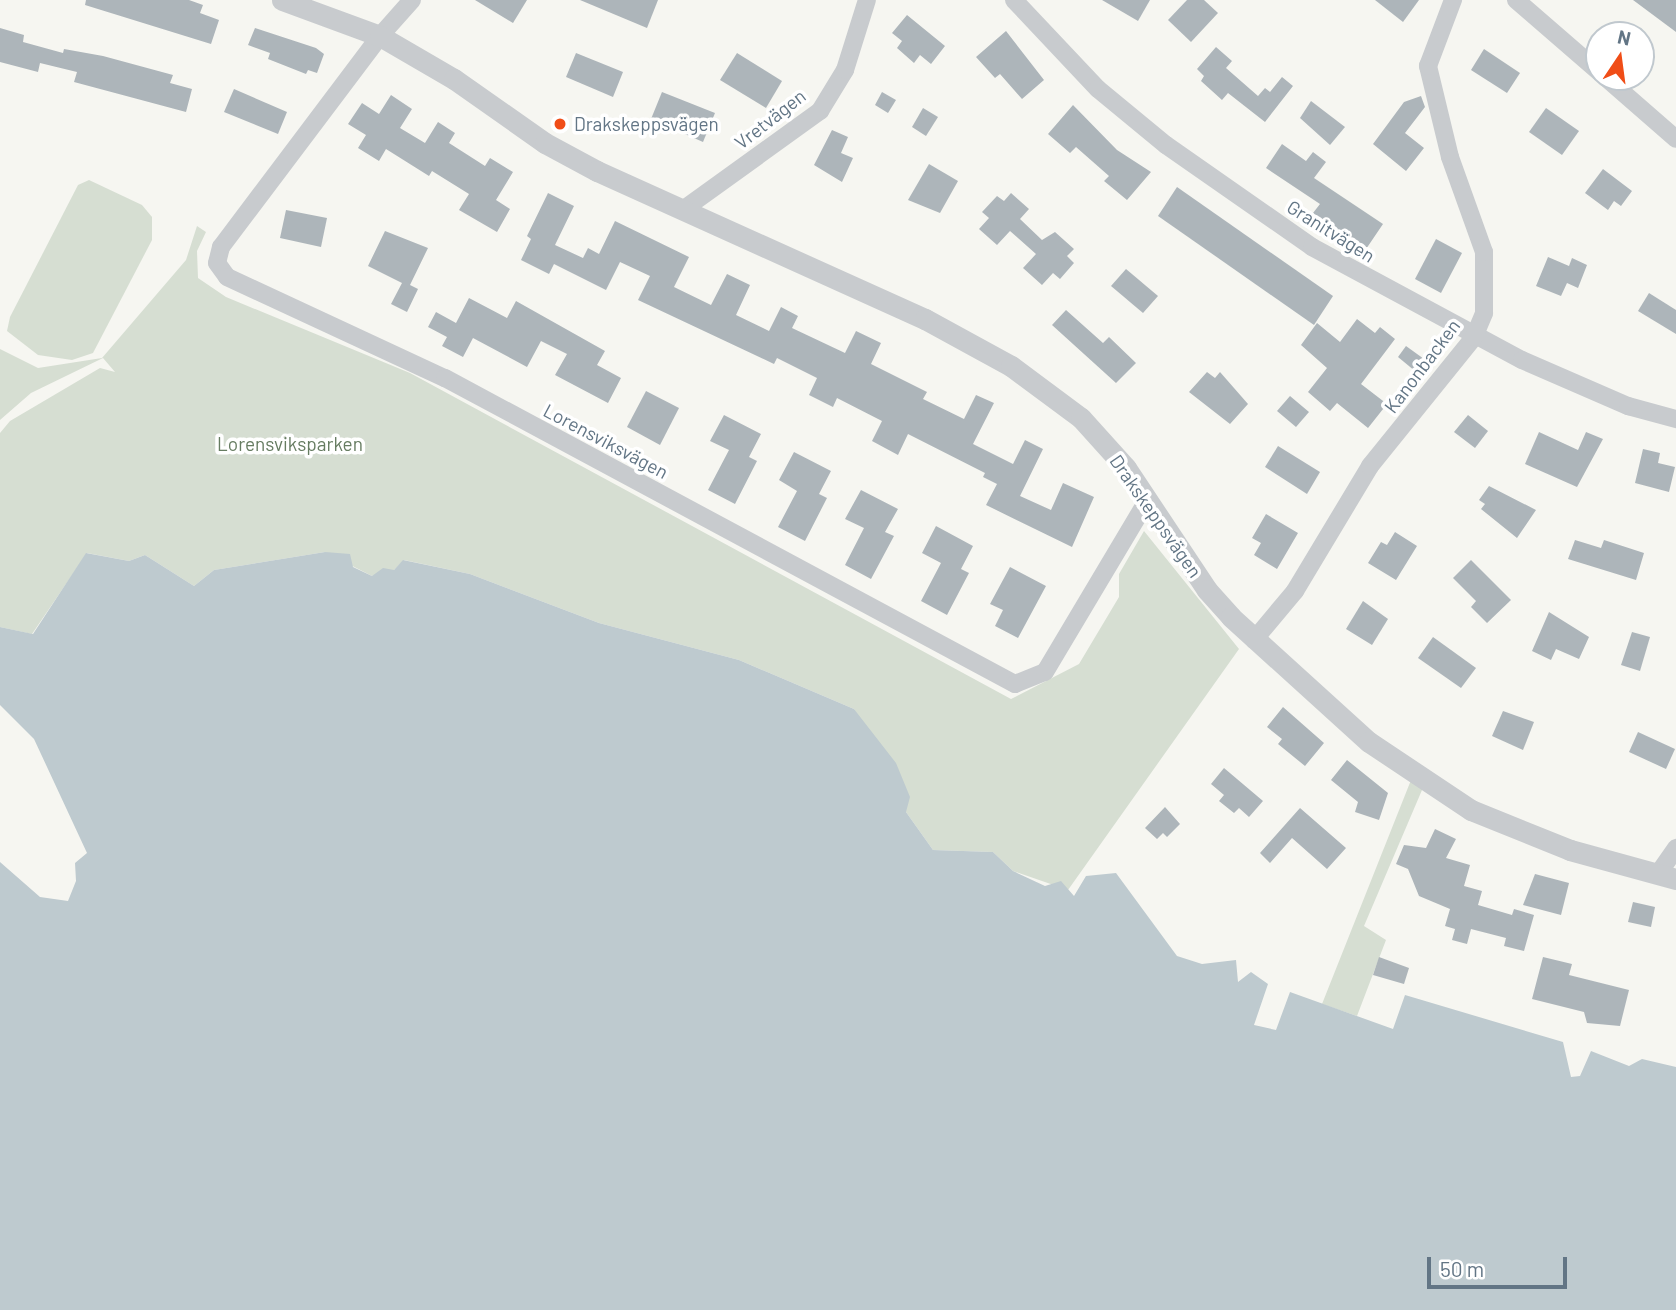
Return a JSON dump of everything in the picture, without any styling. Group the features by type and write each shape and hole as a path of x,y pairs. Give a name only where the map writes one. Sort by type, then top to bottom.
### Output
{"street":[{"name":"Drakskeppsvägen","path":"282,0 380,36 454,79 545,143 925,319 1011,366 1081,418 1148,499 1207,590 1254,640 1369,742 1441,793 1516,830 1616,865 1667,877"},
{"path":"380,36 412,0"},
{"name":"Vretvägen","path":"684,209 820,111 845,70 867,0"},
{"name":"Granitvägen","path":"1014,0 1098,89 1166,145 1312,247 1474,337 1628,406 1676,419"},
{"name":"Kanonbacken","path":"1254,640 1295,591 1370,466 1474,337 1484,313 1484,252 1450,157 1429,66 1453,0"},
{"path":"1516,0 1585,60"},
{"name":"Lorensviksvägen","path":"380,36 221,247 217,263 227,277 445,378 1015,684 1045,672 1148,499"},
{"path":"1621,91 1676,139"},
{"path":"1667,877 1676,848"}],"green space":[{"path":"89,180 142,205 152,217 152,240 93,353 72,360 38,355 7,331 10,317 78,185"},
{"name":"Lorensviksparken","path":"197,226 206,232 197,251 198,278 226,297 410,373 1011,699 1079,664 1119,597 1119,574 1144,531 1239,649 1068,890 1013,871 993,852 933,850 906,812 854,709 739,660 599,623 470,574 404,560 394,570 372,576 325,552 214,570 194,586 145,555 129,561 87,553 32,634 0,627 0,433 10,421 100,368 115,372 103,358 31,393 0,420 0,349 38,368 102,358 186,260"},
{"path":"1413,775 1425,783 1364,926 1386,940 1357,1016 1322,1004"}],"shaded area":[{"path":"325,552 350,554 353,567 372,576 383,568 394,570 403,560 470,574 599,623 739,660 854,709 896,763 910,797 906,812 933,850 993,852 1013,871 1045,886 1061,881 1074,896 1086,876 1116,873 1177,956 1202,964 1236,960 1238,982 1251,972 1268,984 1254,1025 1276,1030 1290,992 1393,1029 1405,995 1563,1042 1571,1077 1580,1076 1591,1051 1629,1066 1642,1059 1676,1067 1676,1310 0,1310 0,862 40,897 68,901 76,881 75,863 87,853 34,739 0,705 0,627 33,634 86,553 129,561 145,555 194,586 214,570"}],"building":[{"path":"86,0 189,0 203,5 200,13 219,20 211,44 85,5"},
{"path":"475,0 527,0 513,23"},
{"path":"580,0 658,0 647,28"},
{"path":"1102,0 1150,0 1138,21"},
{"path":"1187,0 1204,0 1218,13 1191,42 1168,20"},
{"path":"1375,0 1419,0 1403,22"},
{"path":"1633,0 1676,0 1676,32"},
{"path":"907,15 945,46 931,64 920,55 914,63 897,48 902,41 892,33"},
{"path":"0,28 24,35 23,42 63,53 64,49 103,56 173,75 170,83 192,89 186,112 74,82 77,72 40,63 38,72 0,62"},
{"path":"255,28 316,48 324,54 317,73 308,70 306,74 268,59 270,53 248,45"},
{"path":"1006,31 1044,80 1022,99 1000,74 995,78 976,57"},
{"path":"1216,47 1232,61 1226,68 1258,96 1265,88 1270,92 1282,77 1293,86 1265,122 1228,93 1222,100 1201,81 1204,76 1197,69"},
{"path":"1484,49 1520,73 1507,93 1471,70"},
{"path":"576,53 623,72 613,97 566,77"},
{"path":"737,53 782,81 766,108 720,80"},
{"path":"234,89 287,112 278,134 224,112"},
{"path":"662,92 715,113 703,142 651,119"},
{"path":"882,92 896,100 888,113 875,105"},
{"path":"391,95 412,109 400,128 425,143 438,122 455,133 449,143 485,166 490,158 513,172 496,200 510,209 497,232 459,210 469,194 432,171 429,176 386,149 379,161 358,148 366,135 348,124 362,103 379,114"},
{"path":"1421,96 1425,107 1405,133 1424,148 1406,171 1373,144 1404,102"},
{"path":"1311,101 1345,127 1330,145 1300,118"},
{"path":"1073,105 1117,150 1151,172 1127,200 1104,181 1109,176 1076,147 1070,153 1048,134"},
{"path":"923,108 938,117 926,136 912,127"},
{"path":"1546,108 1579,131 1562,155 1529,132"},
{"path":"832,130 848,137 841,153 853,158 842,182 814,165"},
{"path":"1282,144 1306,161 1313,152 1326,162 1314,178 1383,224 1362,255 1334,235 1337,230 1313,213 1320,204 1266,168"},
{"path":"929,164 958,181 940,213 908,200"},
{"path":"1603,169 1632,191 1621,206 1614,201 1608,210 1585,193"},
{"path":"1177,187 1333,296 1314,325 1158,216"},
{"path":"548,193 574,206 555,245 583,258 588,248 599,254 615,221 689,257 674,287 711,305 727,274 750,285 736,315 769,331 781,307 798,316 792,328 845,353 856,331 881,343 871,364 927,392 923,399 964,419 976,395 994,403 973,444 1013,464 1025,440 1043,449 1020,496 1051,510 1063,483 1094,497 1072,547 986,505 997,484 983,477 985,473 908,434 898,455 872,441 882,421 837,398 833,407 809,395 817,378 777,358 774,364 638,300 650,276 620,262 606,290 554,264 549,274 521,260 531,239 527,236"},
{"path":"1011,193 1029,209 1020,219 1042,240 1055,232 1074,249 1067,256 1074,263 1060,279 1053,273 1042,285 1023,268 1036,254 1010,231 997,245 979,229 989,218 982,212 997,196 1004,201"},
{"path":"286,210 327,218 321,247 280,238"},
{"path":"385,231 428,248 410,285 418,289 407,312 391,304 402,283 368,266"},
{"path":"1436,239 1462,253 1441,293 1415,279"},
{"path":"1548,257 1569,266 1572,258 1587,265 1578,288 1567,283 1561,296 1536,286"},
{"path":"1126,269 1158,296 1143,313 1111,286"},
{"path":"1649,293 1676,310 1676,334 1638,311"},
{"path":"469,298 507,318 516,301 605,351 597,365 621,378 608,403 555,375 567,354 541,341 527,367 473,338 463,357 442,346 447,337 428,327 436,312 456,323"},
{"path":"1066,310 1103,343 1109,337 1136,363 1116,383 1052,325"},
{"path":"1357,319 1375,333 1380,327 1395,339 1361,384 1387,404 1368,428 1337,403 1330,411 1308,392 1327,368 1301,345 1317,323 1340,342"},
{"path":"1406,346 1424,359 1415,371 1398,357"},
{"path":"1207,372 1215,378 1220,372 1248,404 1230,424 1189,392"},
{"path":"646,391 679,408 660,445 627,427"},
{"path":"1290,396 1309,412 1296,427 1277,411"},
{"path":"724,415 761,434 749,457 757,461 735,504 708,490 729,450 710,441"},
{"path":"1468,415 1488,431 1475,448 1454,432"},
{"path":"1539,432 1578,450 1586,432 1603,439 1577,487 1525,464"},
{"path":"1278,446 1320,472 1307,494 1265,467"},
{"path":"1643,449 1660,453 1658,463 1675,467 1669,492 1635,483"},
{"path":"794,452 831,471 819,494 827,498 805,541 778,527 797,491 779,480"},
{"path":"1489,486 1536,510 1517,538 1481,509 1485,504 1479,500"},
{"path":"861,490 898,509 885,532 894,536 871,579 845,565 864,528 845,519"},
{"path":"1266,514 1298,533 1277,569 1254,555 1261,543 1252,538"},
{"path":"936,526 973,546 961,569 969,573 947,615 921,601 941,563 922,553"},
{"path":"1395,532 1417,546 1396,580 1368,563 1381,542 1387,545"},
{"path":"1575,540 1601,548 1604,540 1644,553 1636,580 1568,559"},
{"path":"1471,560 1511,600 1487,623 1471,607 1476,601 1453,578"},
{"path":"1010,567 1046,586 1018,638 995,626 1003,610 990,604"},
{"path":"1363,601 1388,619 1372,645 1346,629"},
{"path":"1549,612 1589,637 1579,659 1556,649 1551,660 1532,651"},
{"path":"1632,632 1650,637 1640,671 1621,665"},
{"path":"1433,637 1476,668 1461,688 1418,658"},
{"path":"1283,707 1324,743 1305,766 1278,744 1282,739 1267,727"},
{"path":"1503,711 1534,722 1523,750 1492,736"},
{"path":"1638,732 1675,749 1666,769 1629,752"},
{"path":"1347,760 1388,793 1379,820 1355,812 1358,802 1331,780"},
{"path":"1224,768 1263,801 1249,817 1239,808 1234,813 1219,801 1224,795 1211,784"},
{"path":"1165,807 1180,824 1167,837 1163,833 1157,839 1145,828"},
{"path":"1300,808 1346,848 1327,869 1292,838 1270,863 1260,853"},
{"path":"1435,829 1456,839 1446,858 1470,865 1464,886 1482,891 1478,905 1512,915 1514,909 1534,915 1524,951 1504,946 1506,938 1471,929 1467,944 1452,940 1455,929 1445,926 1450,909 1419,896 1408,869 1396,864 1404,845 1426,848"},
{"path":"1535,874 1569,883 1561,915 1523,905"},
{"path":"1633,902 1655,907 1651,927 1628,922"},
{"path":"1379,957 1409,968 1404,984 1373,975"},
{"path":"1543,957 1572,964 1569,975 1629,990 1620,1026 1587,1023 1584,1012 1532,999"}],"place":[{"name":"Drakskeppsvägen","path":"560,124"}]}
